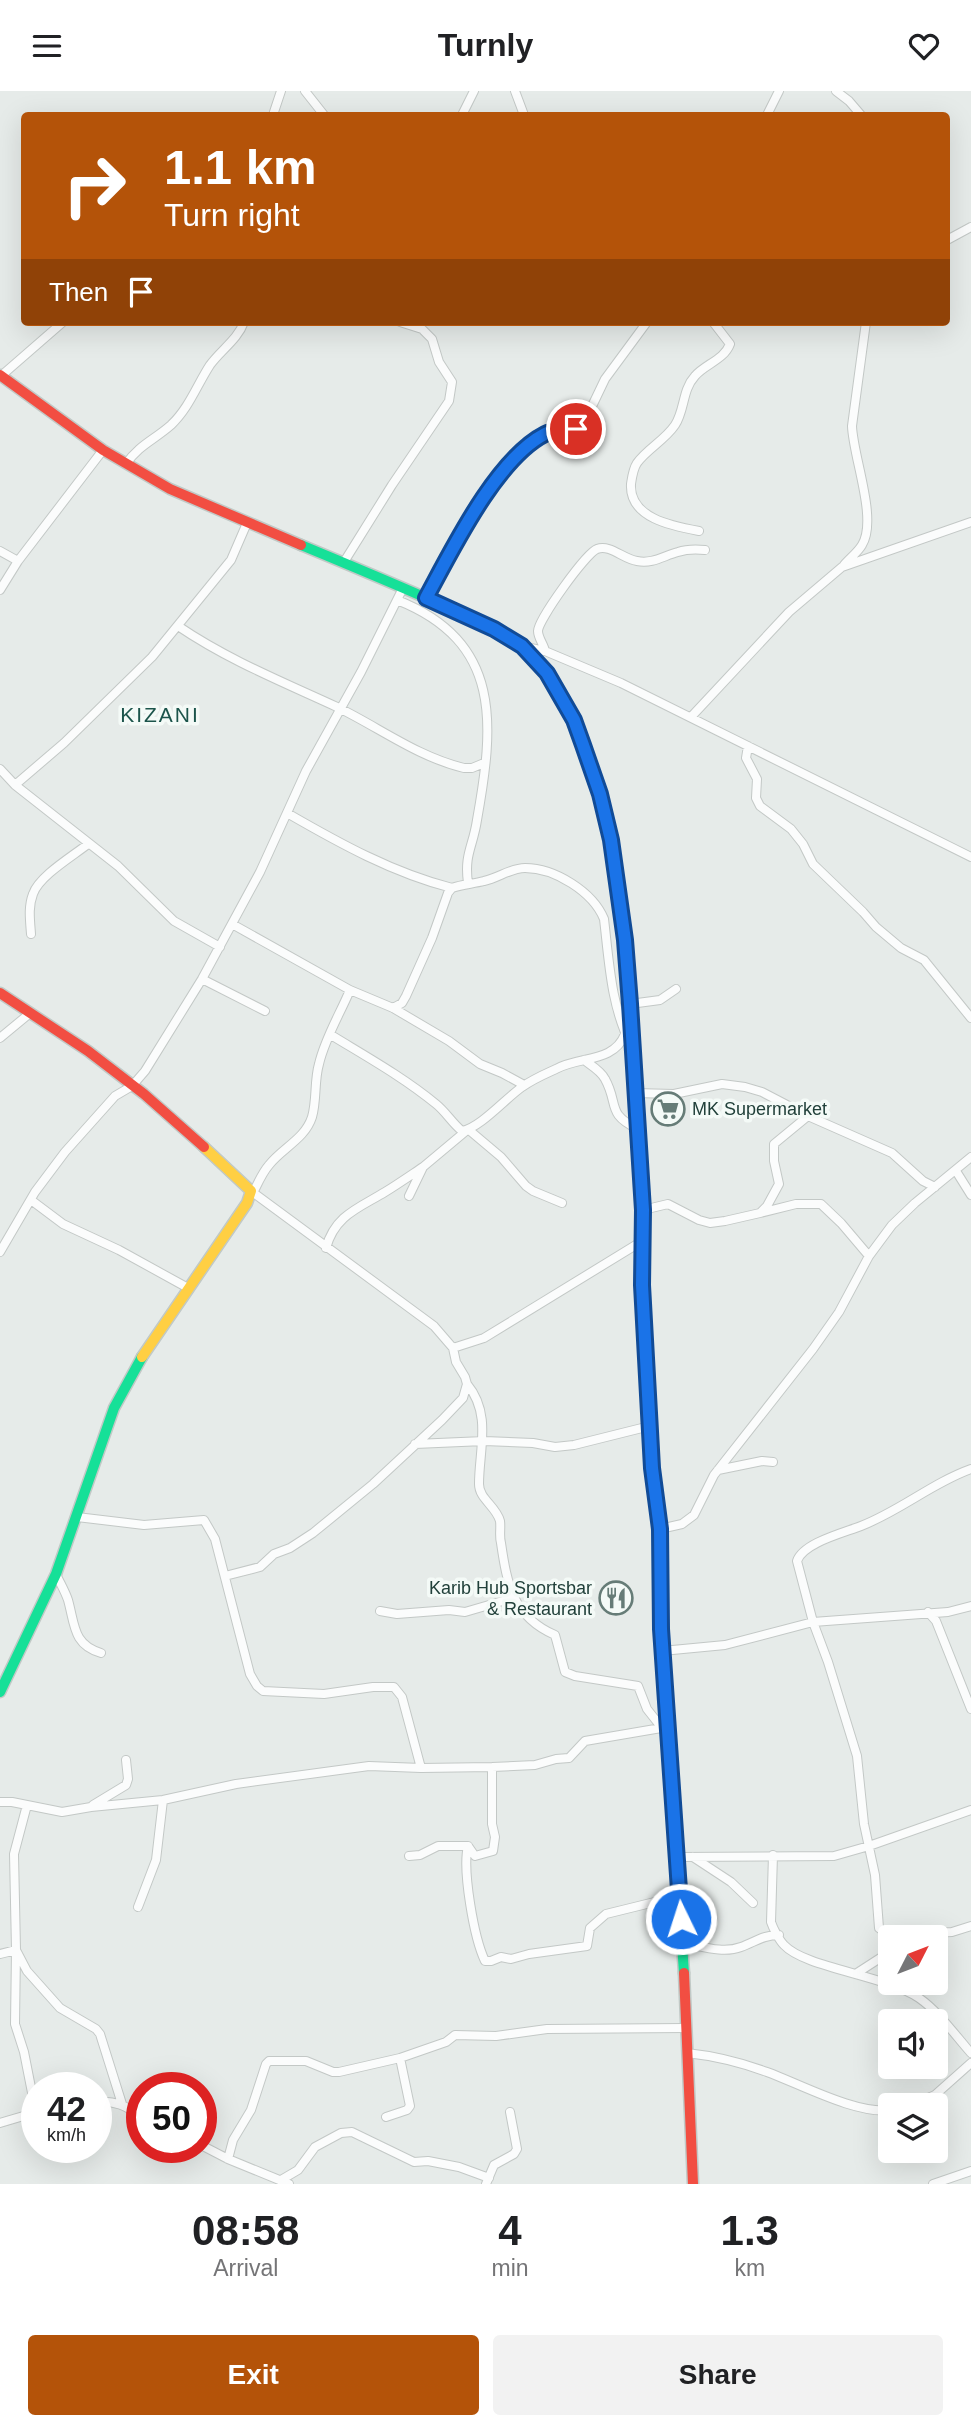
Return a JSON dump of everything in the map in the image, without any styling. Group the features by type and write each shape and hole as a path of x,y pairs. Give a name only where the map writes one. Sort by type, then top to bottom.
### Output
{"main road":[{"path":"1,375 103,450 170,489 494,629 522,646 547,673 574,720 600,794 611,840 625,940 643,1210 642,1285 650,1426 660,1529 664,1728 678,1857 693,2184"},
{"path":"0,993 64,1034 132,1086 245,1183 252,1192 134,1368 114,1408 56,1574 0,1692"}],"street":[{"path":"274,112 281,91"},
{"path":"305,91 322,112"},
{"path":"464,112 474,91"},
{"path":"515,91 523,112"},
{"path":"768,112 779,91"},
{"path":"836,91 858,112"},
{"path":"950,238 971,227"},
{"path":"1,375 58,326"},
{"path":"126,464 136,450 152,441 177,419 210,365 242,326"},
{"path":"344,562 449,401 452,382 439,362 432,339 422,329 413,326"},
{"path":"426,598 461,535 502,473 531,443 543,435 552,431 569,432 583,425 605,379 643,326"},
{"path":"699,531 675,527 642,511 635,505 631,485 636,464 676,422 692,379 703,367 728,350 728,339 717,326"},
{"path":"691,717 789,612 842,567 863,544 867,507 853,443 852,426 865,326"},
{"path":"0,590 18,561 103,450"},
{"path":"842,567 971,522"},
{"path":"15,785 129,682 231,560 247,523"},
{"path":"545,651 539,636 540,624 577,569 594,550 607,548 629,559 644,561 659,560 681,551 705,550"},
{"path":"0,551 18,561"},
{"path":"0,1252 31,1200 65,1152 115,1096 132,1086 145,1071 202,979 403,588"},
{"path":"397,600 422,610 461,642 470,655 487,705 488,734 477,822 465,864 468,883"},
{"path":"178,626 209,647 308,696 339,708 419,752 464,768 484,764"},
{"path":"522,646 545,651 621,683 971,857"},
{"path":"748,746 746,758 757,779 756,798 760,806 791,829 803,844 813,865 876,927 901,948 924,960 969,1017 971,1026"},
{"path":"0,769 15,785 118,866 174,921 220,947"},
{"path":"287,813 359,852 452,888 515,869 527,868 572,883 586,892 599,907 604,919 616,1008 632,1048"},
{"path":"31,934 29,910 33,891 42,880 88,844"},
{"path":"393,1008 402,1003 452,888"},
{"path":"232,924 350,990 393,1008 449,1041 480,1064 524,1085"},
{"path":"202,979 265,1011"},
{"path":"630,1004 660,1000 676,989"},
{"path":"225,1576 260,1567 274,1554 290,1548 313,1533 373,1484 442,1420 463,1398 467,1384 466,1377 456,1362 453,1348 434,1326 252,1192 267,1167 305,1131 312,1117 318,1067 350,990"},
{"path":"402,1003 405,1015"},
{"path":"0,1038 29,1014"},
{"path":"326,1248 330,1233 352,1211 423,1167 524,1085 563,1065 610,1053 621,1043 625,1034"},
{"path":"331,1035 396,1075 439,1106 462,1131 467,1130 501,1157 526,1186 562,1203"},
{"path":"584,1060 605,1077 617,1115 622,1122 638,1129"},
{"path":"635,1094 674,1094 722,1084 745,1087 788,1104 808,1116 892,1153 923,1181 935,1187"},
{"path":"760,1213 779,1184 774,1161 774,1144 808,1116"},
{"path":"660,1529 689,1521 718,1470 833,1321 870,1256 892,1225 971,1157"},
{"path":"409,1196 423,1167"},
{"path":"956,1171 971,1195"},
{"path":"31,1200 63,1224 119,1250 188,1288"},
{"path":"643,1210 668,1204 710,1223 796,1204 821,1204 870,1256"},
{"path":"453,1348 484,1338 644,1240"},
{"path":"467,1384 481,1411 484,1441 479,1487 482,1495 496,1511 500,1522 500,1540 513,1598 537,1627 555,1635 565,1672 638,1686 647,1709 664,1728"},
{"path":"415,1444 484,1441 533,1443 555,1447 574,1445 650,1426"},
{"path":"718,1470 762,1461 773,1462"},
{"path":"879,1925 875,1875 864,1824 857,1756 813,1622 797,1561 804,1549 874,1521 905,1505 949,1476 971,1468"},
{"path":"77,1517 144,1525 204,1520 209,1524 215,1539 250,1674 257,1686 263,1691 324,1694 394,1687 402,1697 421,1768"},
{"path":"56,1574 67,1597 81,1642 88,1650 101,1653"},
{"path":"380,1611 397,1614 449,1610 465,1612 513,1598"},
{"path":"662,1651 725,1645 813,1622 948,1612 971,1606"},
{"path":"928,1612 936,1621 971,1709"},
{"path":"0,1802 62,1812 163,1800 236,1784 369,1766 421,1768 535,1765 569,1758 585,1741 664,1728"},
{"path":"90,1807 126,1785 126,1761"},
{"path":"468,1846 475,1856 493,1851 495,1837 492,1824 492,1767"},
{"path":"138,1907 156,1860 163,1800"},
{"path":"27,1805 14,1854 15,2024 28,2072"},
{"path":"678,1857 834,1856 971,1810"},
{"path":"409,1856 420,1855 438,1846 468,1846"},
{"path":"468,1846 464,1860 469,1894 485,1961 587,1946 590,1928 606,1914 679,1896"},
{"path":"773,1855 771,1922 783,1945 798,1954 883,1981 920,1999 971,2053"},
{"path":"693,1857 731,1882 753,1903"},
{"path":"948,1932 971,1926"},
{"path":"683,1943 727,1950 740,1948 764,1935 779,1935"},
{"path":"0,1954 16,1950"},
{"path":"16,1950 26,1971 60,2008 100,2034 122,2104"},
{"path":"857,1973 878,1959"},
{"path":"228,2159 229,2150 251,2110 269,2061 306,2061 339,2072 400,2058 446,2042 455,2035 496,2036 547,2029 686,2028"},
{"path":"687,2053 738,2062 858,2108 878,2112"},
{"path":"386,2117 407,2110 410,2106 400,2058"},
{"path":"937,2093 971,2063"},
{"path":"112,2102 126,2107"},
{"path":"217,2153 285,2182 316,2147 341,2133 352,2132 414,2162 428,2161 459,2167 487,2181 494,2165 517,2150 510,2112"},
{"path":"0,2123 21,2117"},
{"path":"933,2184 971,2171"}],"traffic: fast":[{"path":"301,545 485,624 508,637 538,662 555,685 582,741 602,801 613,855"},
{"path":"642,1253 652,1468 660,1529 660,1619 684,1973"},
{"path":"0,1692 56,1574 114,1408 142,1357"}],"traffic: slow":[{"path":"613,855 625,940 643,1210 642,1253"},
{"path":"142,1357 247,1203 251,1191 204,1147"}],"traffic: jam":[{"path":"0,375 103,450 170,489 301,545"},
{"path":"0,993 88,1051 144,1094 204,1147"},
{"path":"684,1973 693,2184"}],"place":[{"name":"MK Supermarket","path":"668,1109"},
{"name":"Karib Hub Sportsbar & Restaurant","path":"616,1598"}],"district":[{"name":"KIZANI","path":"160,715"}],"route":[{"path":"576,429 569,432 552,431 543,435 531,443 502,473 461,535 426,598 494,629 522,646 547,673 574,720 593,770 611,840 625,940 630,1004 643,1210 642,1285 652,1468 660,1529 660,1612 681,1919"}]}
